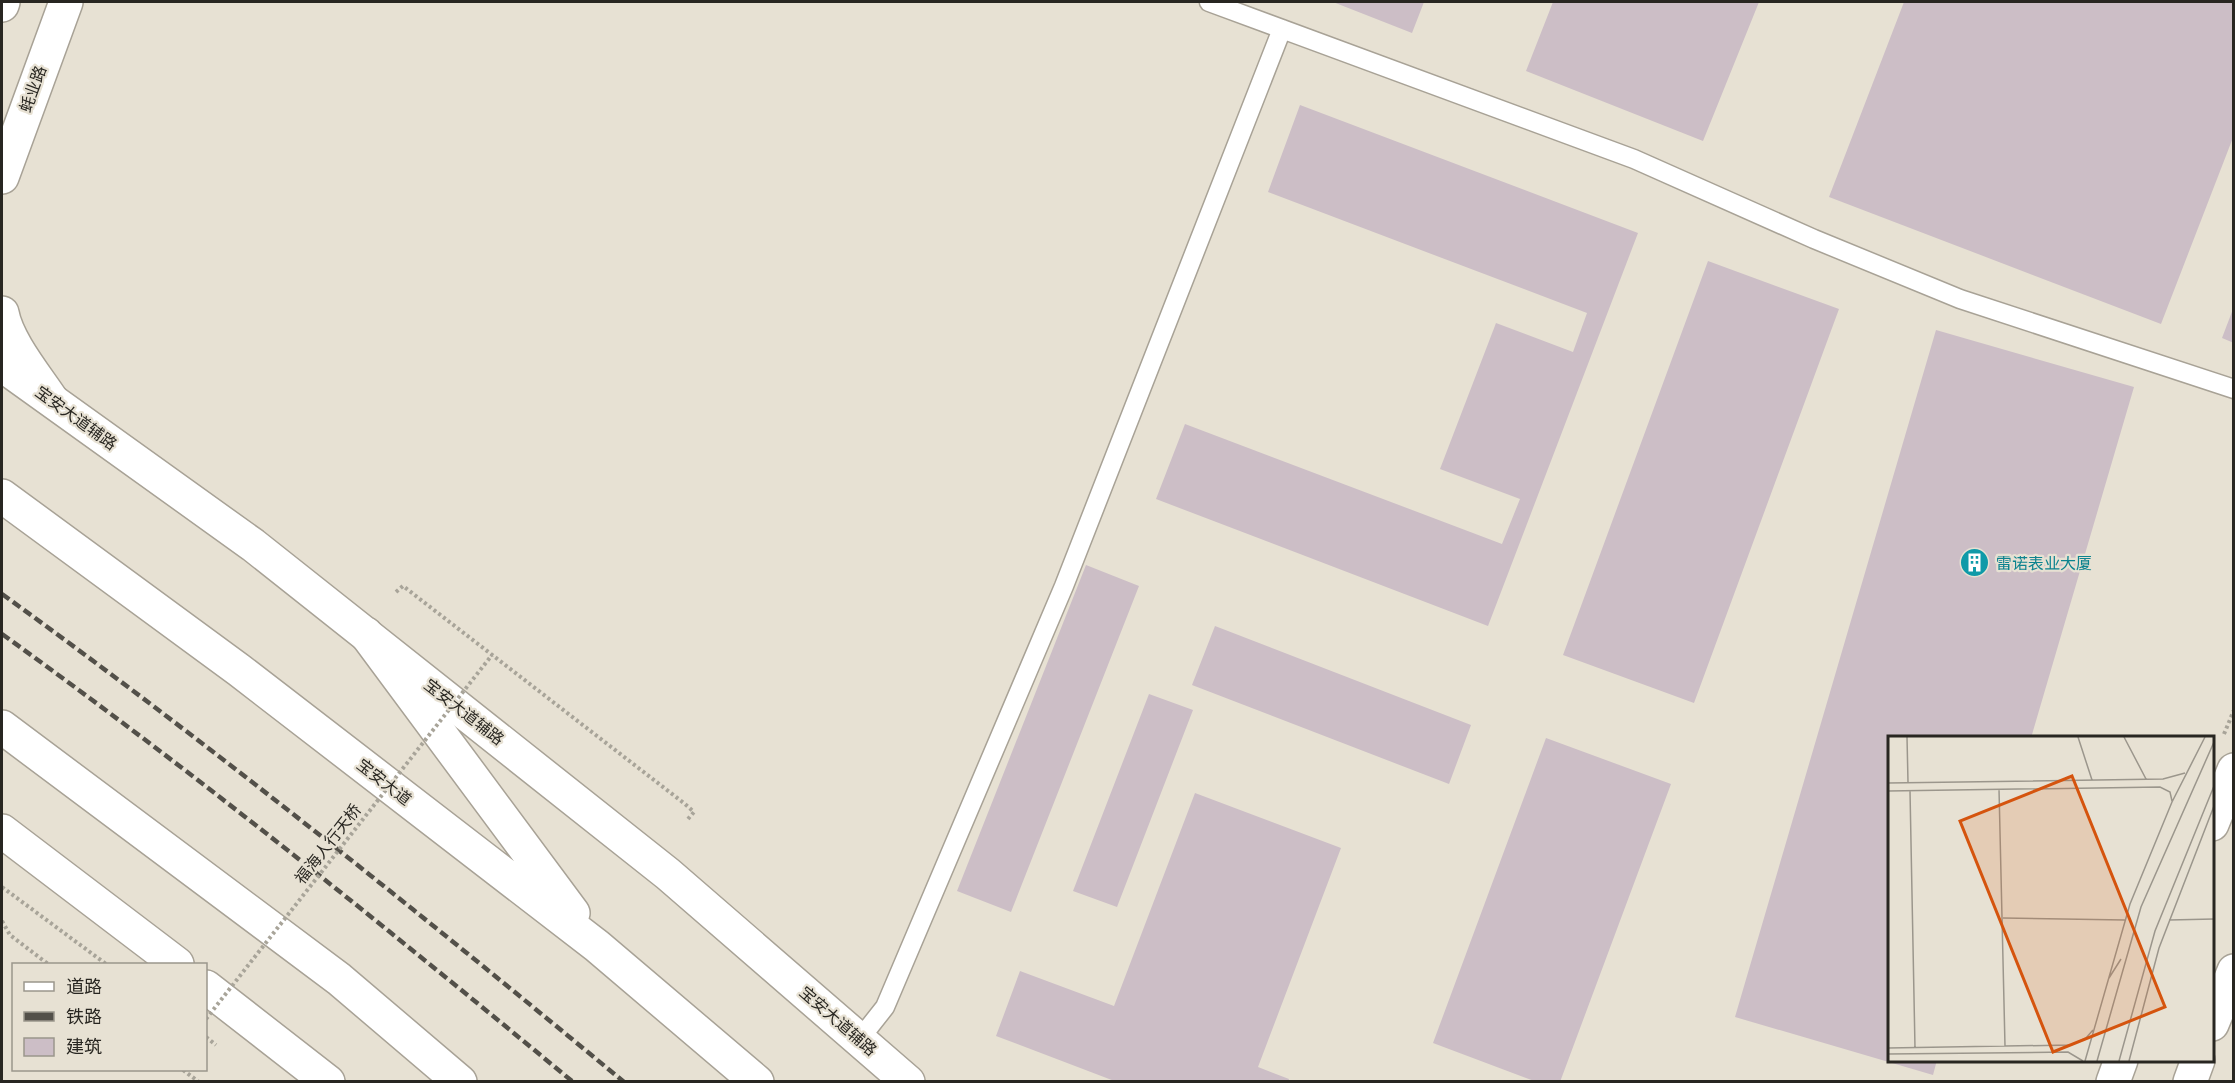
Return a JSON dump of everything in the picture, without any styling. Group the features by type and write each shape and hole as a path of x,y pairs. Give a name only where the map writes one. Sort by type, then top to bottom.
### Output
{"main road":[{"name":"蚝业路","path":"2,177 66,2"},
{"path":"2,313 3,320 16,346 52,401"},
{"name":"宝安大道辅路","path":"2,365 253,545 366,634 668,874 908,1082"},
{"name":"宝安大道","path":"2,496 239,670 597,946 757,1082"},
{"path":"366,634 597,946"},
{"path":"2,727 339,979 460,1082"},
{"path":"2214,819 2234,770"},
{"path":"2,831 176,963"},
{"path":"2214,1019 2234,971"},
{"path":"207,988 328,1082"},
{"path":"2113,1082 2120,1062"},
{"path":"2190,1082 2197,1062"}],"lane":[{"path":"1209,2 1634,159 1814,239 1960,299 2234,389"},
{"path":"859,1040 885,1007 1064,586 1282,29"}],"path":[{"path":"396,592 403,586 685,804 694,812 688,819"},
{"name":"福海人行天桥","path":"207,1018 492,655"},
{"path":"2,890 105,963"},
{"path":"2,921 10,934 47,963"},
{"path":"184,1071 199,1082"}],"building":[{"path":"1333,2 1424,2 1412,33"},
{"path":"1553,2 1759,2 1703,141 1526,71"},
{"path":"1904,2 2234,2 2234,135 2161,324 1829,197"},
{"path":"1300,105 1638,233 1488,626 1156,499 1185,424 1502,544 1520,499 1440,469 1496,323 1573,352 1587,313 1268,192"},
{"path":"1708,261 1839,309 1694,703 1563,655"},
{"path":"2234,309 2234,343 2222,338"},
{"name":"雷诺表业大厦","path":"1936,330 2134,387 2032,736 1888,736 1888,1062 1735,1017"},
{"path":"1086,565 1139,586 1011,912 957,891"},
{"path":"1215,626 1471,725 1449,784 1192,685"},
{"path":"1149,694 1193,710 1117,907 1073,891"},
{"path":"1546,738 1671,784 1560,1082 1537,1082 1433,1043"},
{"path":"1195,793 1341,848 1258,1067 1289,1079 1288,1082 1117,1082 996,1036 1020,971 1114,1006"},
{"name":"雷诺表业大厦","path":"1889,1062 1936,1062 1933,1075"}],"railway":[{"path":"2,594 82,652 317,833 624,1082"},
{"path":"2,634 148,742 291,853 573,1082"}],"place":[{"name":"雷诺表业大厦","path":"1975,563"}]}
